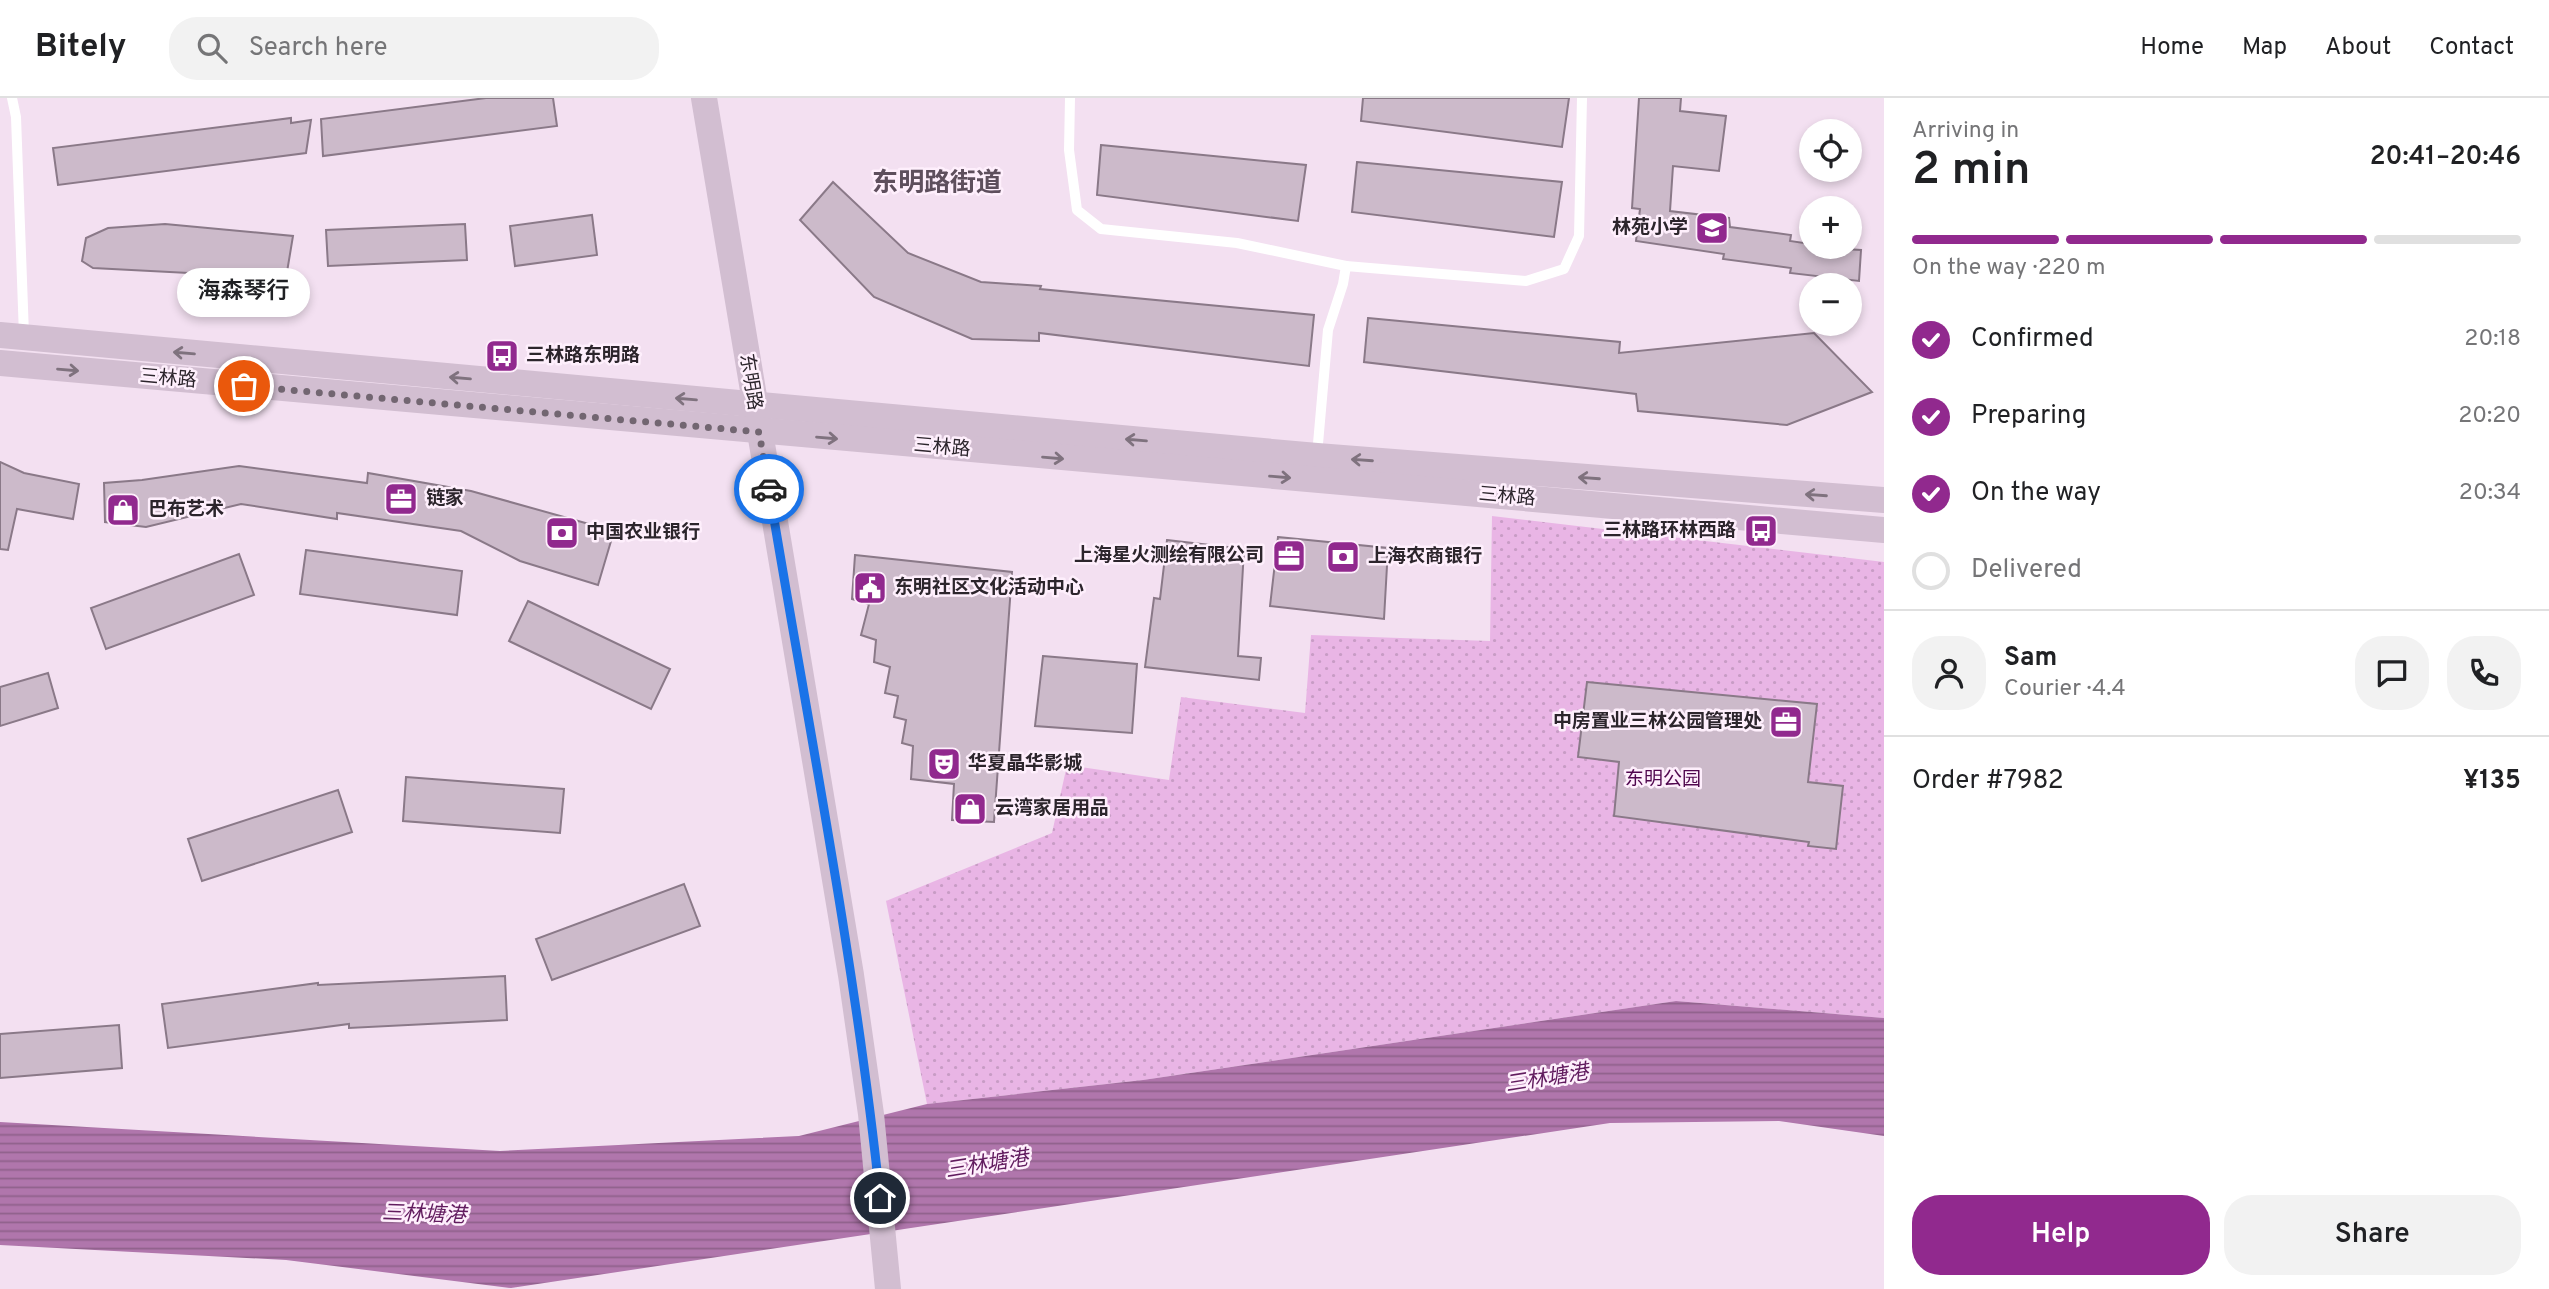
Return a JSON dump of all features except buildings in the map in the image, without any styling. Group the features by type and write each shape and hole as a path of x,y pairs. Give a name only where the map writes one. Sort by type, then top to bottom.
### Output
{"main road":[{"name":"东明路","path":"704,98 872,1114 888,1289"},
{"name":"三林路","path":"12,336 1317,456 1884,500"},
{"name":"三林路","path":"0,363 1884,530"}],"lane":[{"path":"12,98 16,117 12,336"},
{"path":"1070,98 1069,150 1077,210 1101,229 1237,243 1346,266 1526,281 1564,270 1579,236 1582,98"},
{"path":"1317,456 1328,330 1346,266"}],"green space":[{"name":"东明公园","path":"1492,516 1884,562 1884,1018 1676,1001 1143,1080 927,1104 886,901 1052,833 1067,765 1169,780 1181,697 1305,713 1311,635 1490,641"}],"water":[{"name":"三林塘港","path":"1676,1001 1884,1018 1884,1136 1779,1121 1610,1123 511,1288 286,1260 0,1245 0,1122 500,1151 799,1136 927,1104 1143,1080"}],"way so far":[{"path":"244,386 759,432 769,489"}],"place":[{"name":"林苑小学","path":"1712,228"},
{"name":"三林路东明路","path":"502,356"},
{"name":"海森琴行","path":"244,386"},
{"name":"链家","path":"401,499"},
{"name":"巴布艺术","path":"123,510"},
{"name":"三林路环林西路","path":"1761,531"},
{"name":"中国农业银行","path":"562,533"},
{"name":"上海星火测绘有限公司","path":"1289,556"},
{"name":"上海农商银行","path":"1343,557"},
{"name":"东明社区文化活动中心","path":"870,588"},
{"name":"中房置业三林公园管理处","path":"1786,722"},
{"name":"华夏晶华影城","path":"944,764"},
{"name":"云湾家居用品","path":"970,809"}],"district":[{"name":"东明路街道","path":"937,184"}],"route":[{"path":"769,489 872,1114 880,1198"}]}
